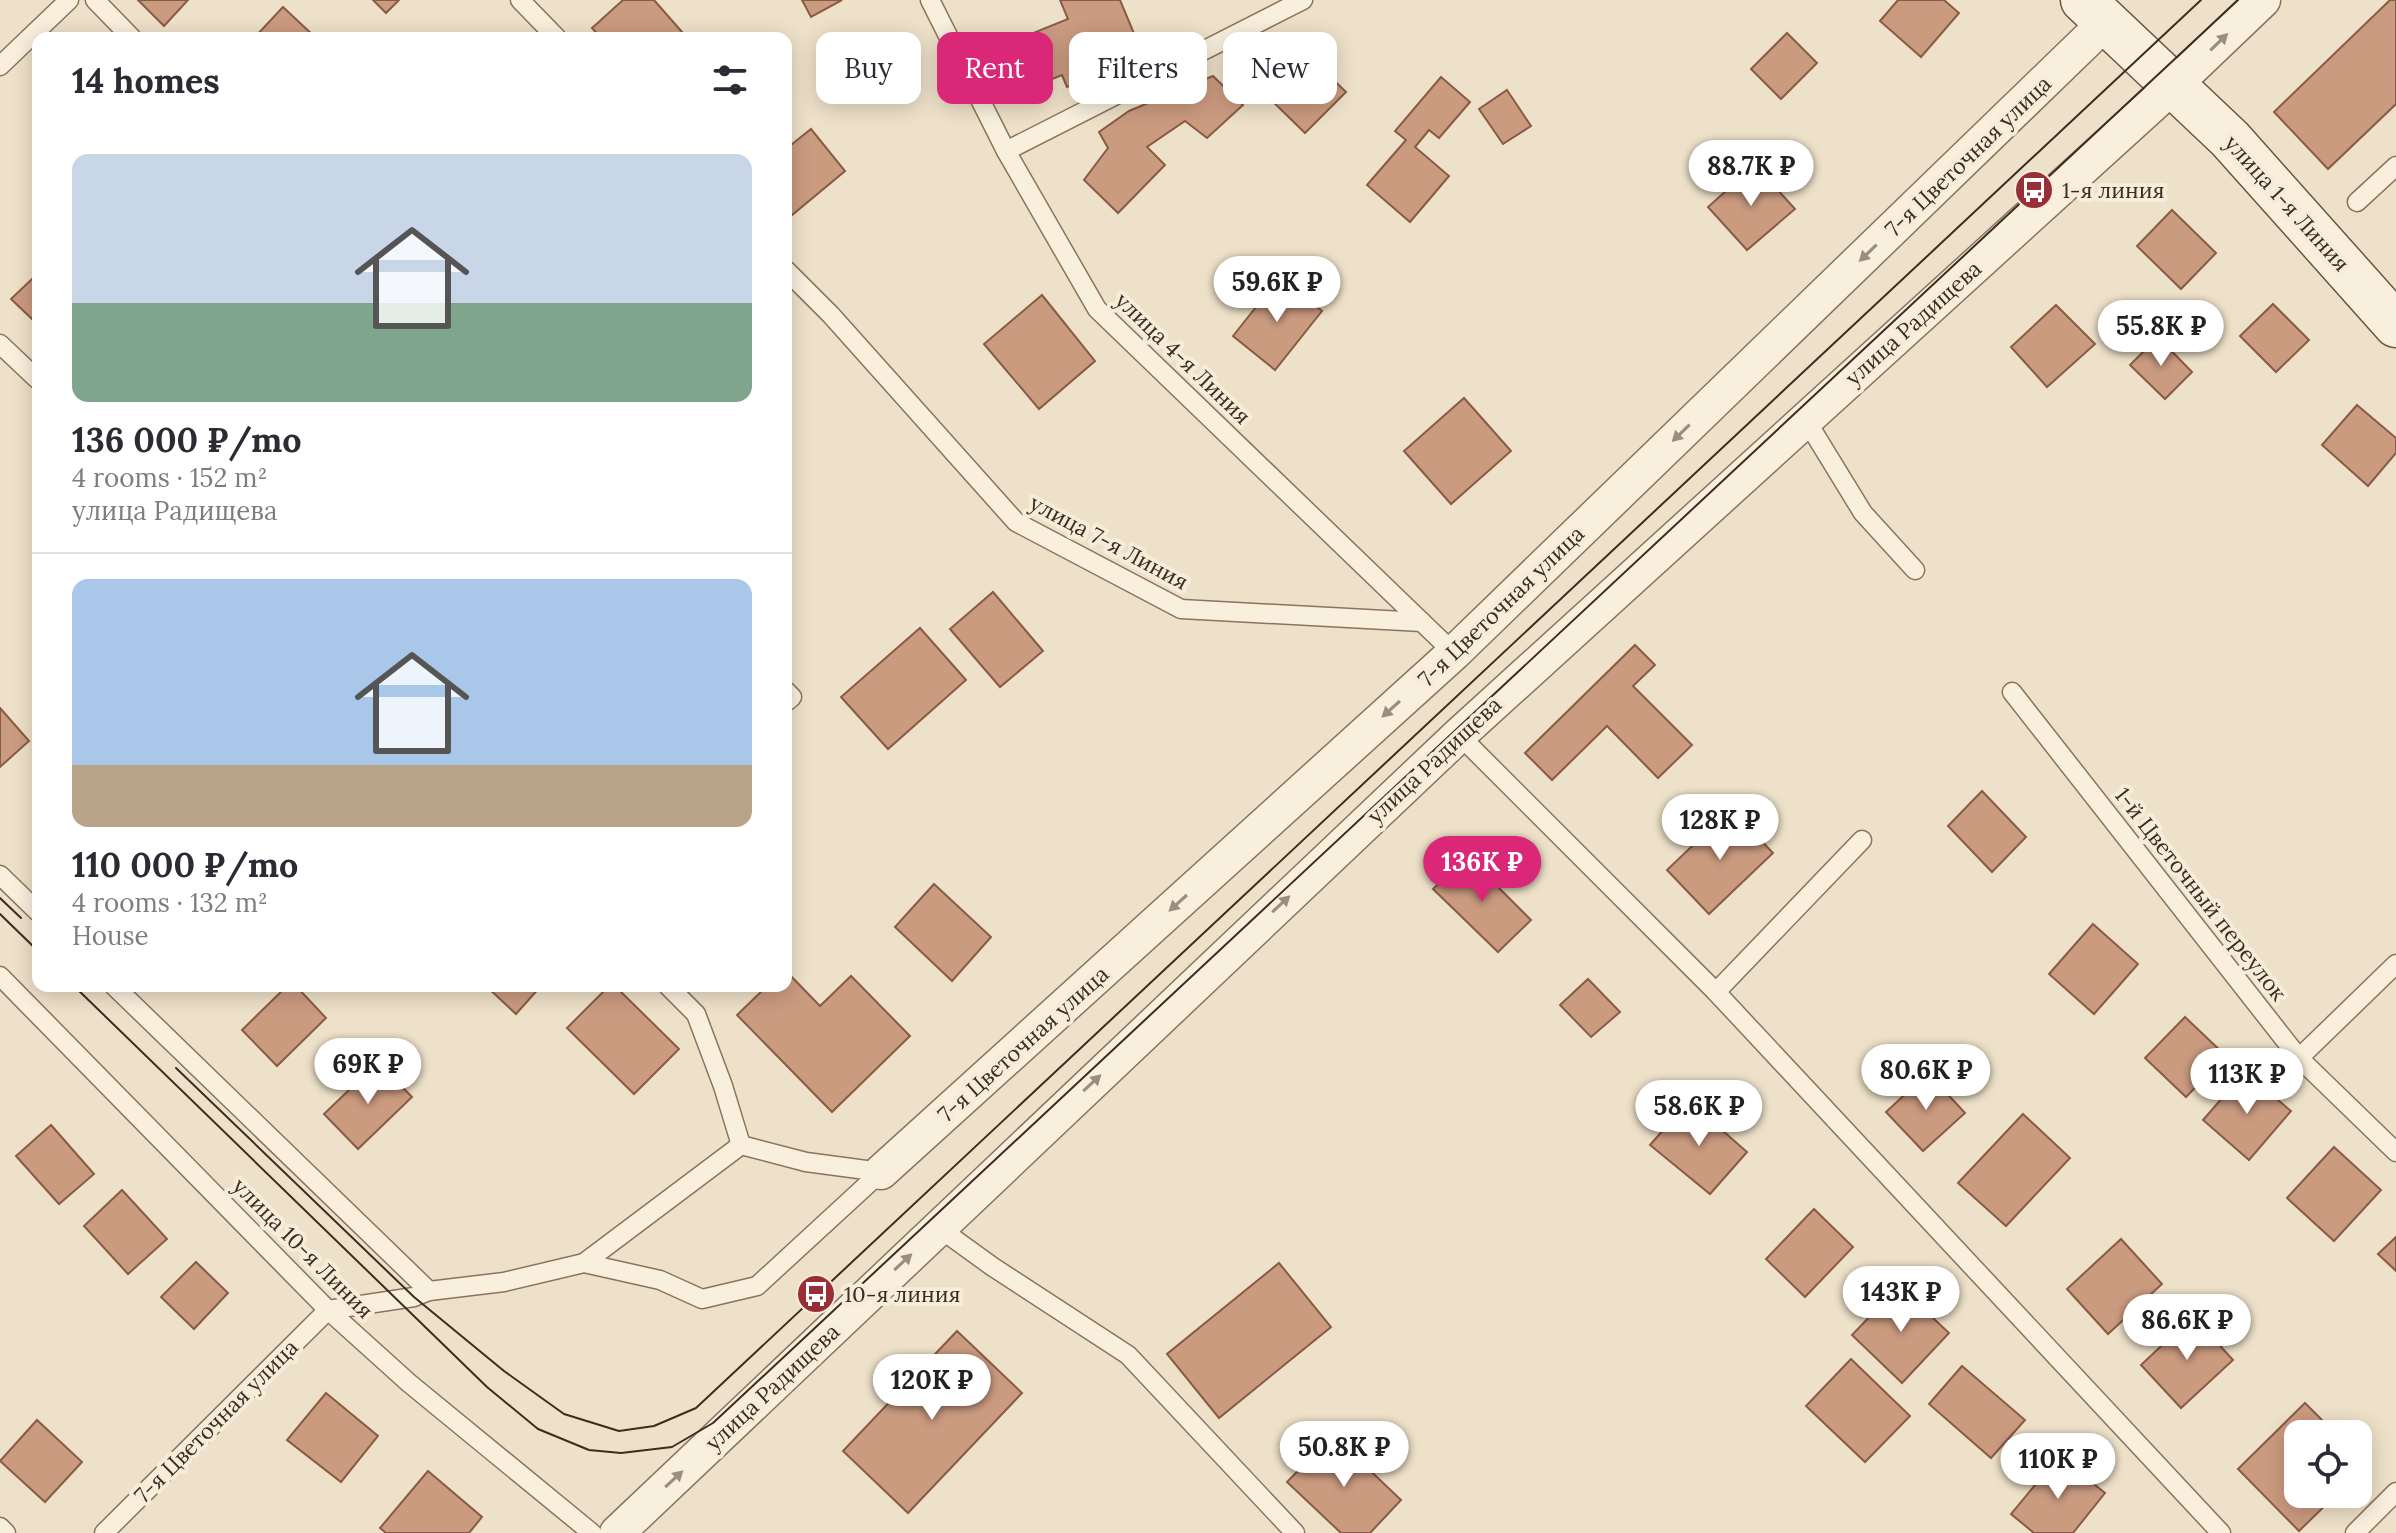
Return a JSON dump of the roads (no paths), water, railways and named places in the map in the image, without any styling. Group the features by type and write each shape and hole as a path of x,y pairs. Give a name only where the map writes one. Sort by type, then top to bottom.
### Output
{"main road":[{"name":"улица 1-я Линия","path":"2106,8 2174,85 2230,139 2396,325"}],"street":[{"name":"улица Радищева","path":"617,1533 1459,735 2174,85 2263,0"},
{"name":"7-я Цветочная улица","path":"881,1172 1454,653 2106,8"}],"lane":[{"path":"36,32 69,0"},
{"path":"95,0 126,32"},
{"path":"520,0 551,32"},
{"name":"улица 4-я Линия","path":"930,0 1006,151 1097,309 1454,653"},
{"path":"1006,151 1303,0"},
{"path":"0,66 32,35"},
{"path":"2357,202 2396,166"},
{"name":"улица 7-я Линия","path":"792,276 831,315 1016,522 1181,609 1422,622"},
{"path":"0,344 32,374"},
{"path":"1806,420 1863,513 1915,570"},
{"name":"1-й Цветочный переулок","path":"2012,692 2299,1058 2396,1152"},
{"path":"1459,735 1716,992 2221,1533"},
{"path":"1716,992 1862,840"},
{"path":"0,875 32,906"},
{"path":"2299,1058 2396,964"},
{"name":"улица 10-я Линия","path":"0,976 328,1310 409,1383 592,1533"},
{"path":"120,992 429,1291"},
{"path":"674,992 696,1014 741,1145"},
{"path":"741,1145 806,1162 881,1172"},
{"path":"328,1310 414,1297 429,1291 504,1282 584,1263 741,1145"},
{"path":"584,1263 660,1280 702,1299 757,1286 881,1172"},
{"path":"939,1228 1128,1355 1295,1533"},
{"name":"7-я Цветочная улица","path":"104,1533 328,1310"},
{"path":"2355,1533 2396,1492"},
{"path":"0,1527 6,1533"}],"tram line":[{"path":"176,1068 414,1297 504,1371 564,1414 619,1431 654,1426 696,1408 2201,0"},
{"path":"80,992 487,1387 538,1429 589,1450 621,1453 672,1447 713,1423 2238,0"},
{"path":"0,898 21,918"},
{"path":"0,914 32,945"}],"place":[{"name":"1-я линия","path":"2034,190"},
{"name":"10-я линия","path":"816,1294"}]}
